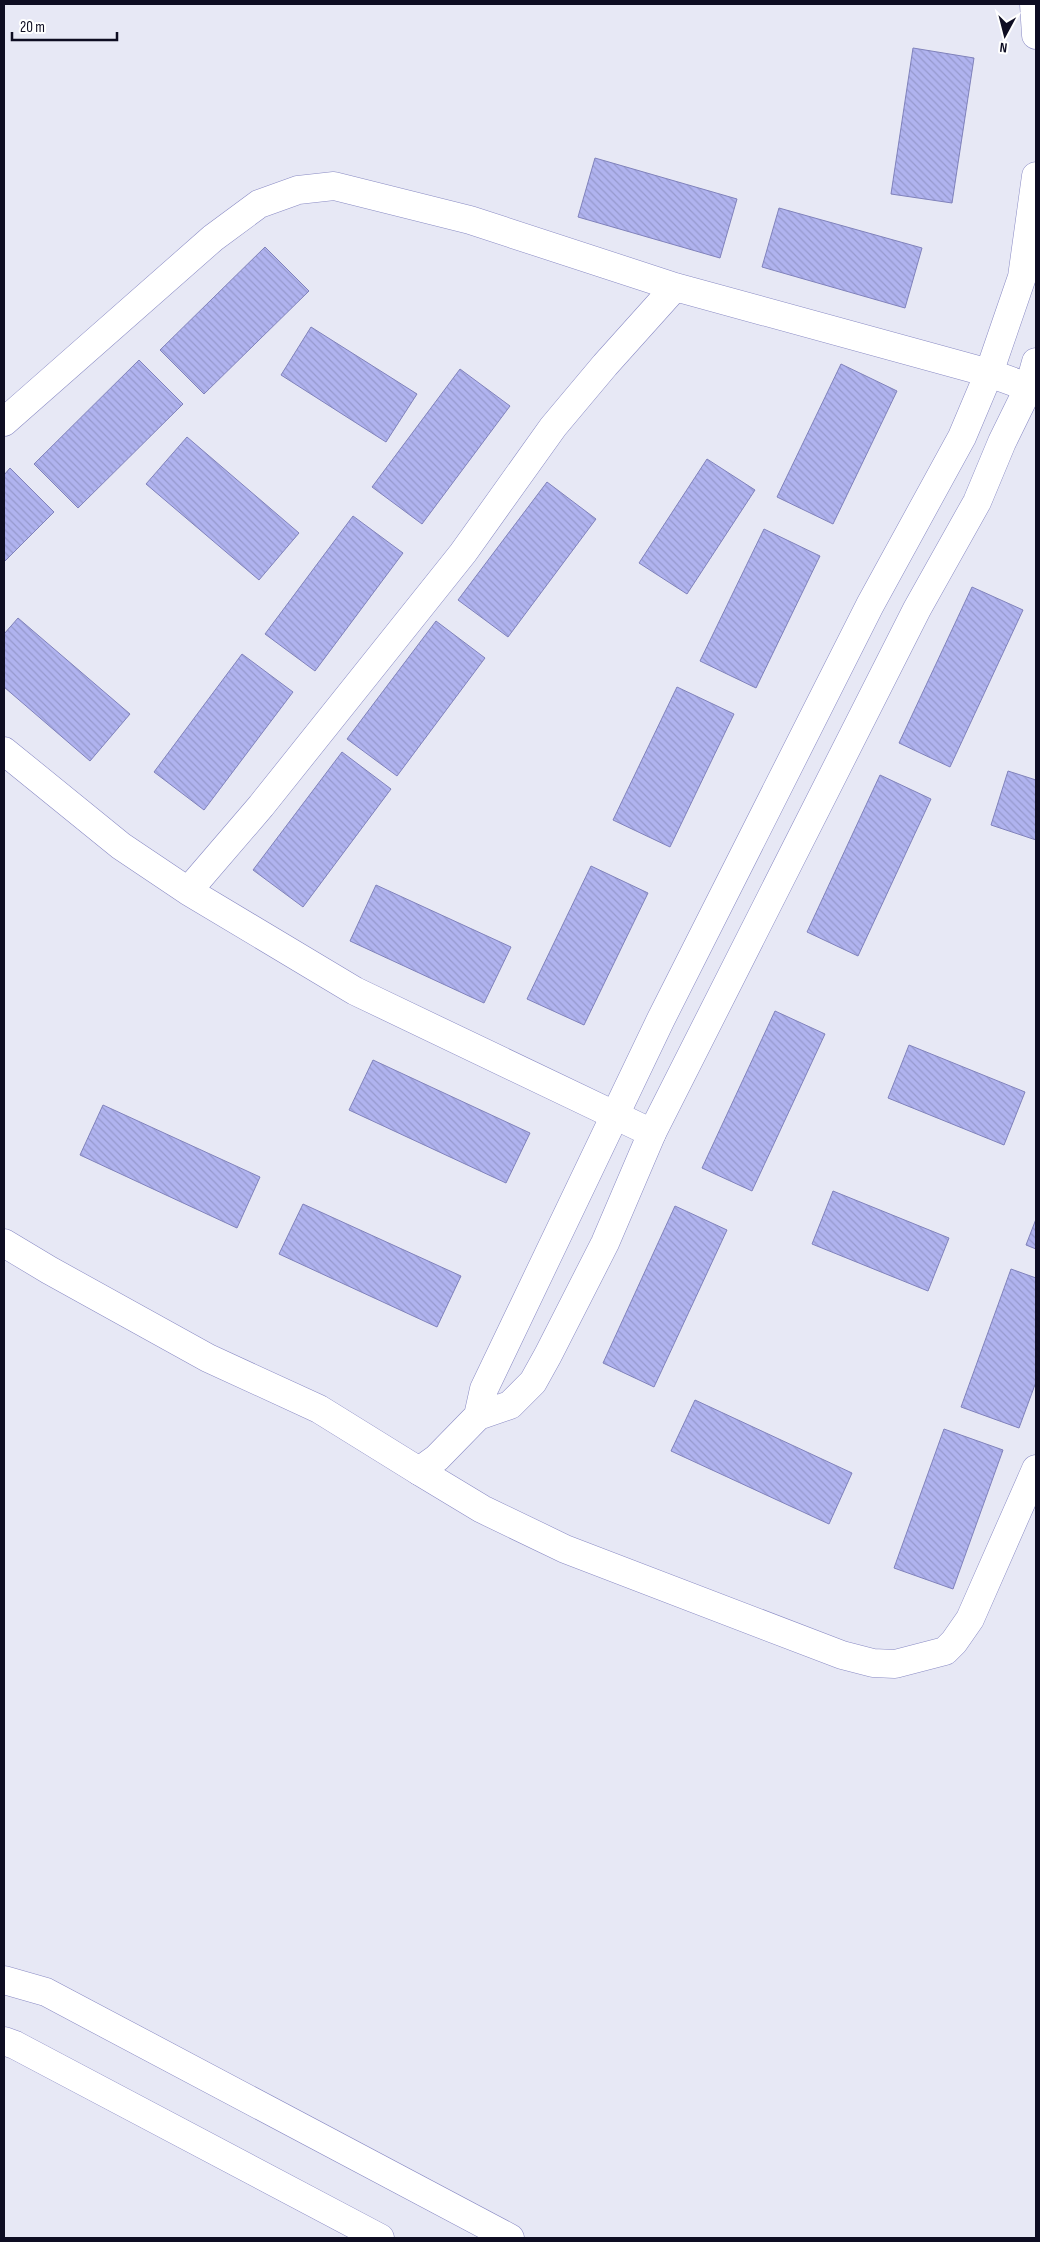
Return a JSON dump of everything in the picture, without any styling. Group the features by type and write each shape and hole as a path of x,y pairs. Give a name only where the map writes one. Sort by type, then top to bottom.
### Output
{"street":[{"path":"1034,4 1036,35"},
{"path":"478,1416 484,1389 661,1019 870,604 962,437 988,373 1022,276 1036,176"},
{"path":"4,422 213,238 259,204 298,190 334,186 470,220 675,287 988,373 1034,380 1002,442 977,502 917,609 652,1133 604,1244 533,1382 510,1405 478,1416 437,1458 419,1471"},
{"path":"188,891 267,798 463,553 553,427 605,365 675,287"},
{"path":"4,751 121,846 188,891 355,992 652,1133"},
{"path":"4,1243 208,1358 319,1409 482,1509 565,1549 842,1655 873,1664 895,1664 945,1650 954,1642 970,1618 1036,1469"},
{"path":"4,1980 46,1992 510,2238"},
{"path":"4,2041 15,2045 380,2238"}],"building":[{"path":"913,48 974,58 952,203 891,194"},
{"path":"595,158 737,199 720,258 578,217"},
{"path":"779,208 922,248 905,308 762,267"},
{"path":"265,247 309,291 204,394 160,350"},
{"path":"311,327 417,394 386,442 281,375"},
{"path":"139,360 183,404 78,508 34,464"},
{"path":"841,364 897,391 833,524 777,497"},
{"path":"460,369 510,406 422,524 372,487"},
{"path":"187,437 299,533 259,580 146,484"},
{"path":"707,459 755,490 687,594 639,563"},
{"path":"10,468 54,512 4,562 4,475"},
{"path":"547,482 596,519 508,637 458,600"},
{"path":"353,516 403,553 315,671 265,634"},
{"path":"764,529 820,556 756,688 700,661"},
{"path":"972,587 1023,610 950,767 899,743"},
{"path":"18,618 130,714 90,761 4,687 4,634"},
{"path":"436,621 485,658 397,776 347,739"},
{"path":"242,654 293,692 204,810 154,772"},
{"path":"677,687 734,714 670,847 613,820"},
{"path":"342,752 391,789 303,907 253,870"},
{"path":"1008,771 1036,780 1036,840 991,825"},
{"path":"880,775 931,799 858,956 807,932"},
{"path":"591,866 648,893 584,1025 527,999"},
{"path":"376,885 511,947 484,1003 350,941"},
{"path":"775,1011 825,1034 752,1191 702,1168"},
{"path":"909,1045 1025,1092 1004,1145 888,1098"},
{"path":"373,1060 530,1133 506,1183 349,1110"},
{"path":"103,1105 260,1177 237,1228 80,1155"},
{"path":"833,1191 949,1238 928,1291 812,1244"},
{"path":"303,1204 461,1276 437,1327 279,1254"},
{"path":"675,1206 727,1230 654,1387 603,1363"},
{"path":"1036,1219 1036,1249 1026,1245"},
{"path":"1011,1269 1036,1278 1036,1382 1019,1428 961,1407"},
{"path":"695,1400 852,1473 829,1524 671,1451"},
{"path":"944,1429 1003,1450 953,1589 894,1568"}]}
